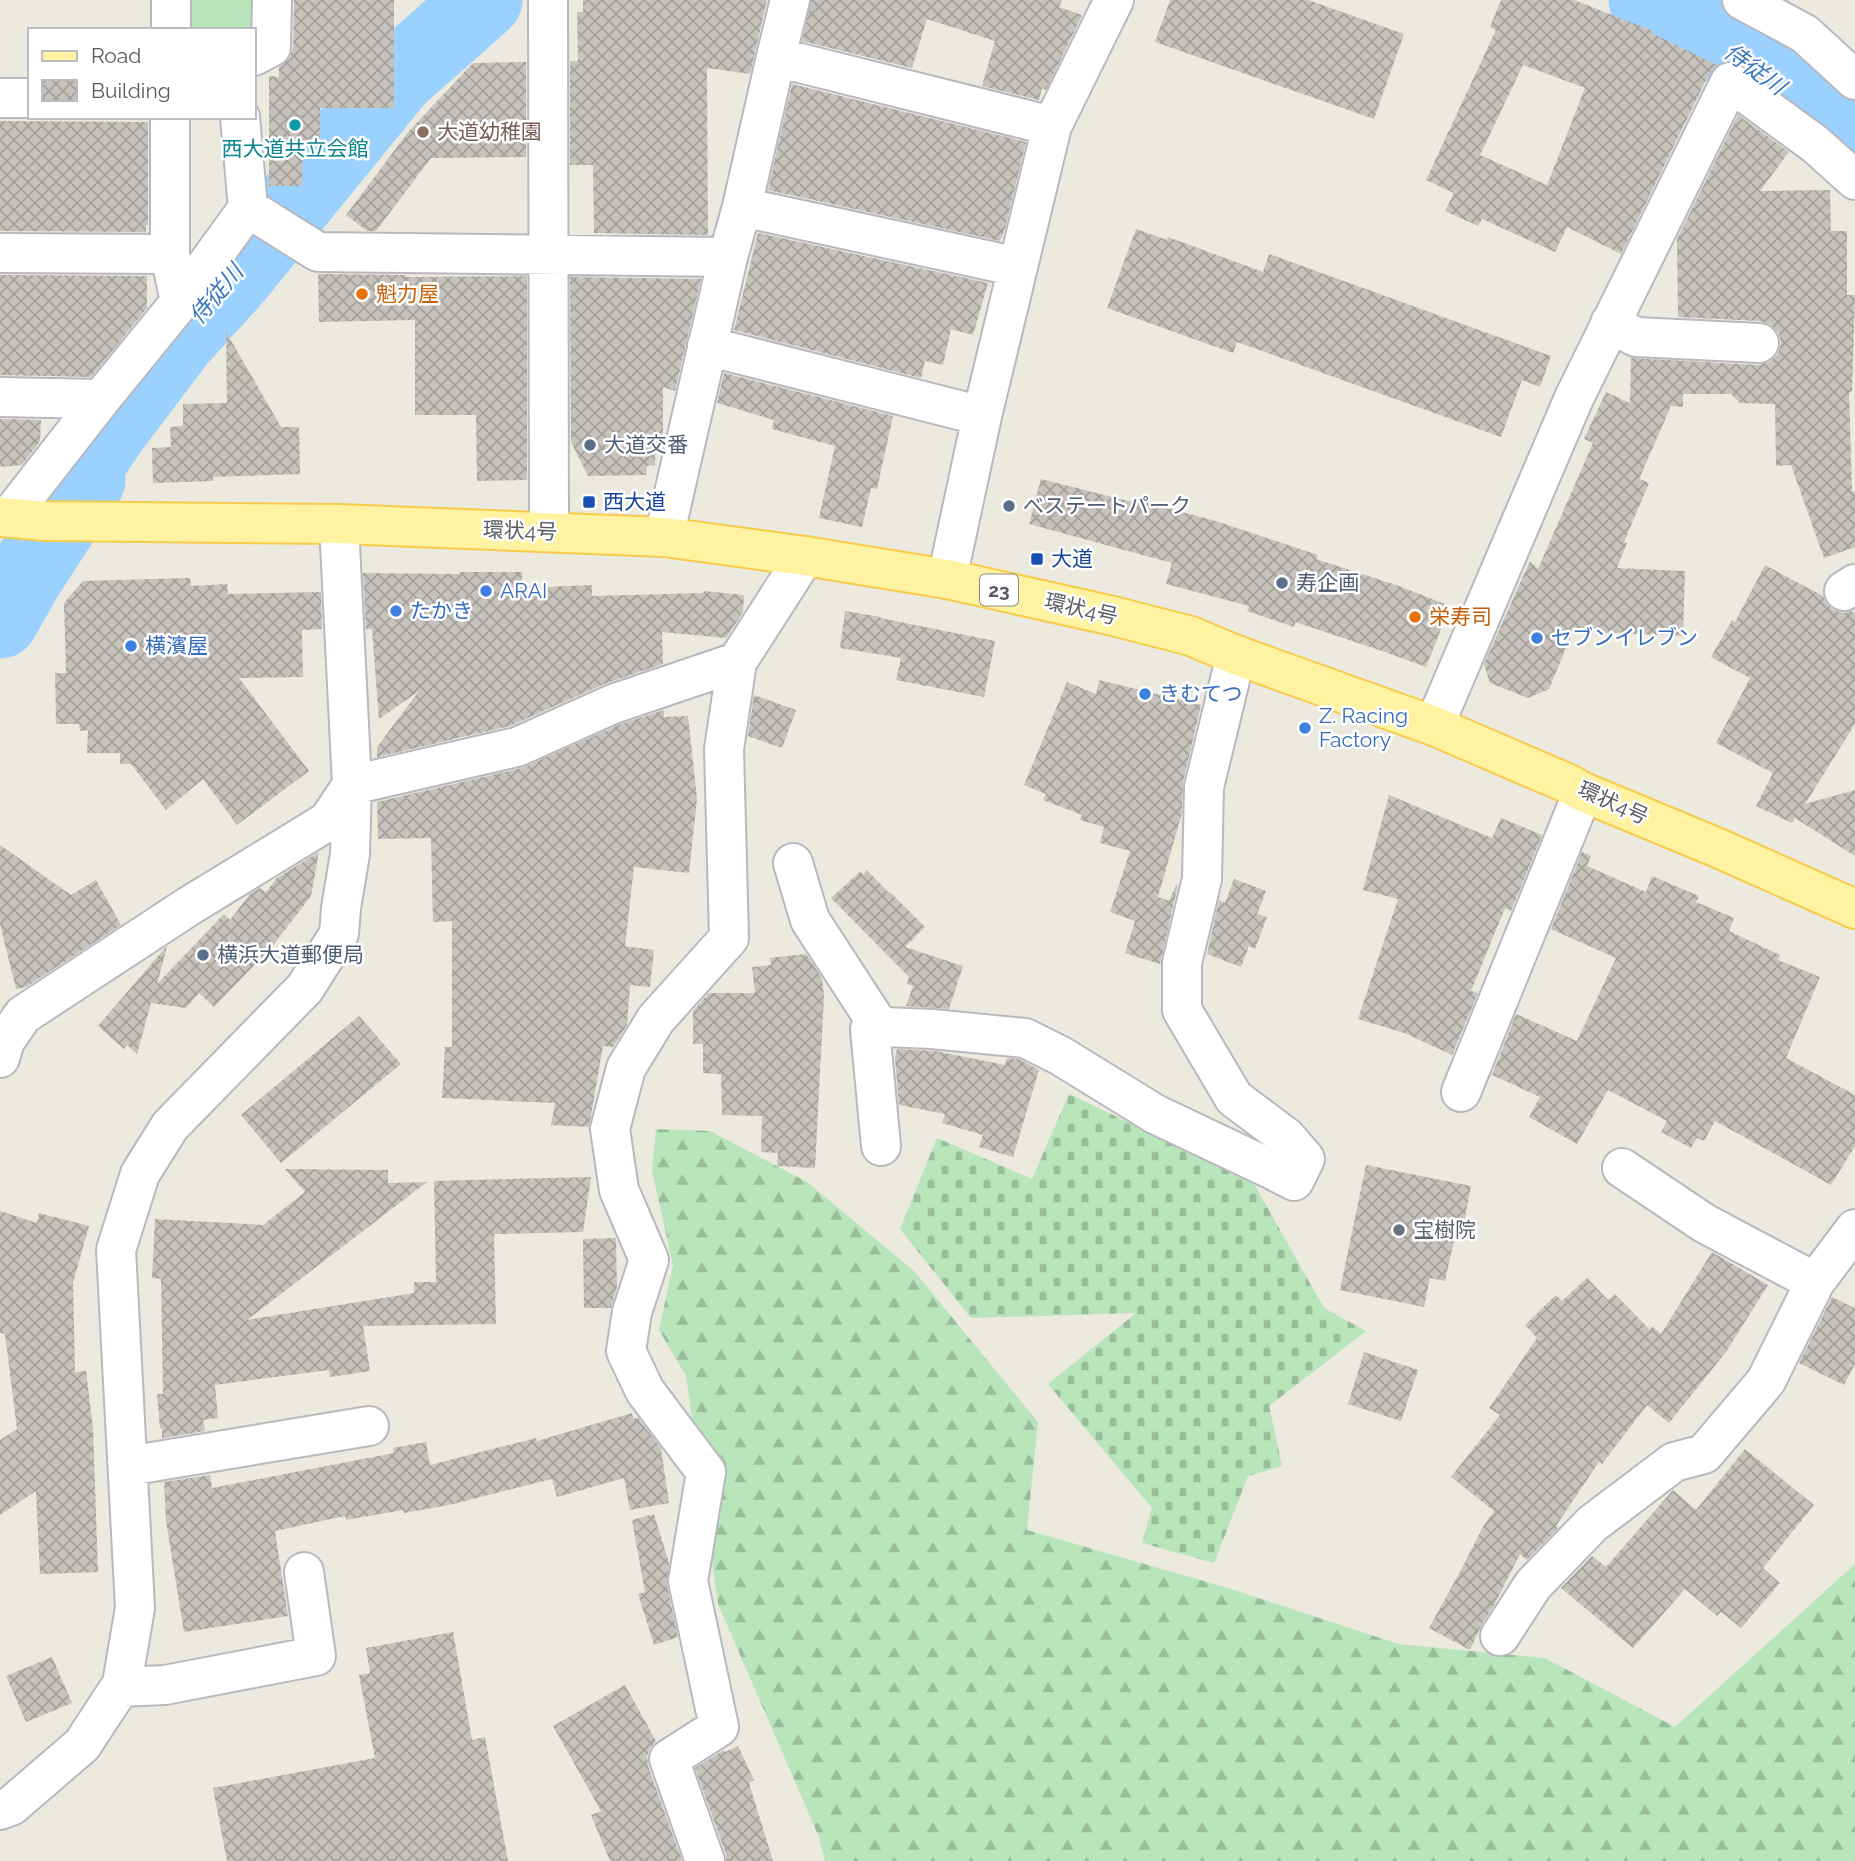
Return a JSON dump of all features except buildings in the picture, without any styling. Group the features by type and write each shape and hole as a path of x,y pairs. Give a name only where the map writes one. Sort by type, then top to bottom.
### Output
{"main road":[{"name":"環状4号","path":"5,517 45,521 339,524 664,537 947,579 1191,636 1236,655 1434,726 1855,909"}],"street":[{"path":"171,0 171,28"},
{"path":"256,55 271,47 272,0"},
{"path":"548,0 549,531"},
{"path":"664,537 790,0"},
{"path":"947,579 982,415 1052,125 1114,0"},
{"path":"1742,0 1805,34 1855,80"},
{"path":"776,57 1052,125"},
{"path":"1434,726 1574,398 1730,82 1815,144 1855,180"},
{"path":"0,98 28,98"},
{"path":"170,119 170,254 180,302"},
{"path":"5,517 180,302 248,208 240,119"},
{"path":"742,207 1018,267"},
{"path":"248,208 318,252 728,257"},
{"path":"0,253 170,254"},
{"path":"1610,323 1636,337 1759,344"},
{"path":"707,346 982,415"},
{"path":"0,397 102,399"},
{"path":"0,1810 11,1806 82,1745 122,1684 135,1608 116,1250 140,1174 170,1126 304,988 339,934 350,854 352,785 339,524"},
{"path":"705,1861 668,1759 719,1727 688,1581 706,1472 645,1391 626,1351 632,1312 649,1260 619,1190 610,1129 625,1068 656,1019 729,938 724,749 737,662 805,556"},
{"path":"793,863 810,920 875,1020 885,1027 1025,1038 1061,1056 1155,1114 1294,1181 1305,1159 1286,1137 1234,1098 1182,1010 1182,963 1202,879 1204,787 1236,655"},
{"path":"0,1058 5,1041 23,1015 189,906 328,821 352,785 517,747 613,704 737,662"},
{"path":"1461,1092 1583,792"},
{"path":"875,1020 870,1029 881,1146"},
{"path":"1622,1168 1704,1223 1815,1282"},
{"path":"1500,1636 1533,1585 1592,1524 1674,1462 1704,1454 1766,1381 1815,1282 1855,1229"},
{"path":"128,1466 369,1426"},
{"path":"120,1688 165,1685 316,1656 304,1572"}],"green space":[{"path":"185,0 261,0 254,28 185,28"},
{"path":"1069,1094 1253,1182 1324,1308 1366,1331 1269,1406 1282,1466 1248,1476 1214,1563 1142,1543 1152,1508 1048,1384 1136,1313 971,1318 900,1229 937,1138 1032,1179"},
{"path":"656,1129 710,1131 807,1182 914,1271 1038,1422 1027,1530 1228,1588 1398,1644 1545,1658 1675,1727 1855,1564 1855,1861 825,1861 819,1837 718,1604 686,1376 659,1330 673,1265 652,1171"}],"waterway":[{"name":"侍従川","path":"0,620 87,480 81,471 176,341 234,277 397,77 484,0"},
{"name":"侍従川","path":"1647,0 1699,28 1802,103 1855,150"}],"place":[{"name":"西大道共立会館","path":"295,125"},
{"name":"大道幼稚園","path":"423,132"},
{"name":"魁力屋","path":"362,294"},
{"name":"大道交番","path":"590,445"},
{"name":"西大道","path":"589,502"},
{"name":"べステートパーク","path":"1009,506"},
{"name":"大道","path":"1037,559"},
{"name":"寿企画","path":"1282,583"},
{"name":"ARAI","path":"486,591"},
{"name":"たかき","path":"396,611"},
{"name":"栄寿司","path":"1415,617"},
{"name":"セブンイレブン","path":"1537,638"},
{"name":"横濱屋","path":"131,646"},
{"name":"きむてつ","path":"1145,694"},
{"name":"Z. Racing Factory","path":"1305,728"},
{"name":"横浜大道郵便局","path":"203,955"},
{"name":"宝樹院","path":"1399,1230"}]}
